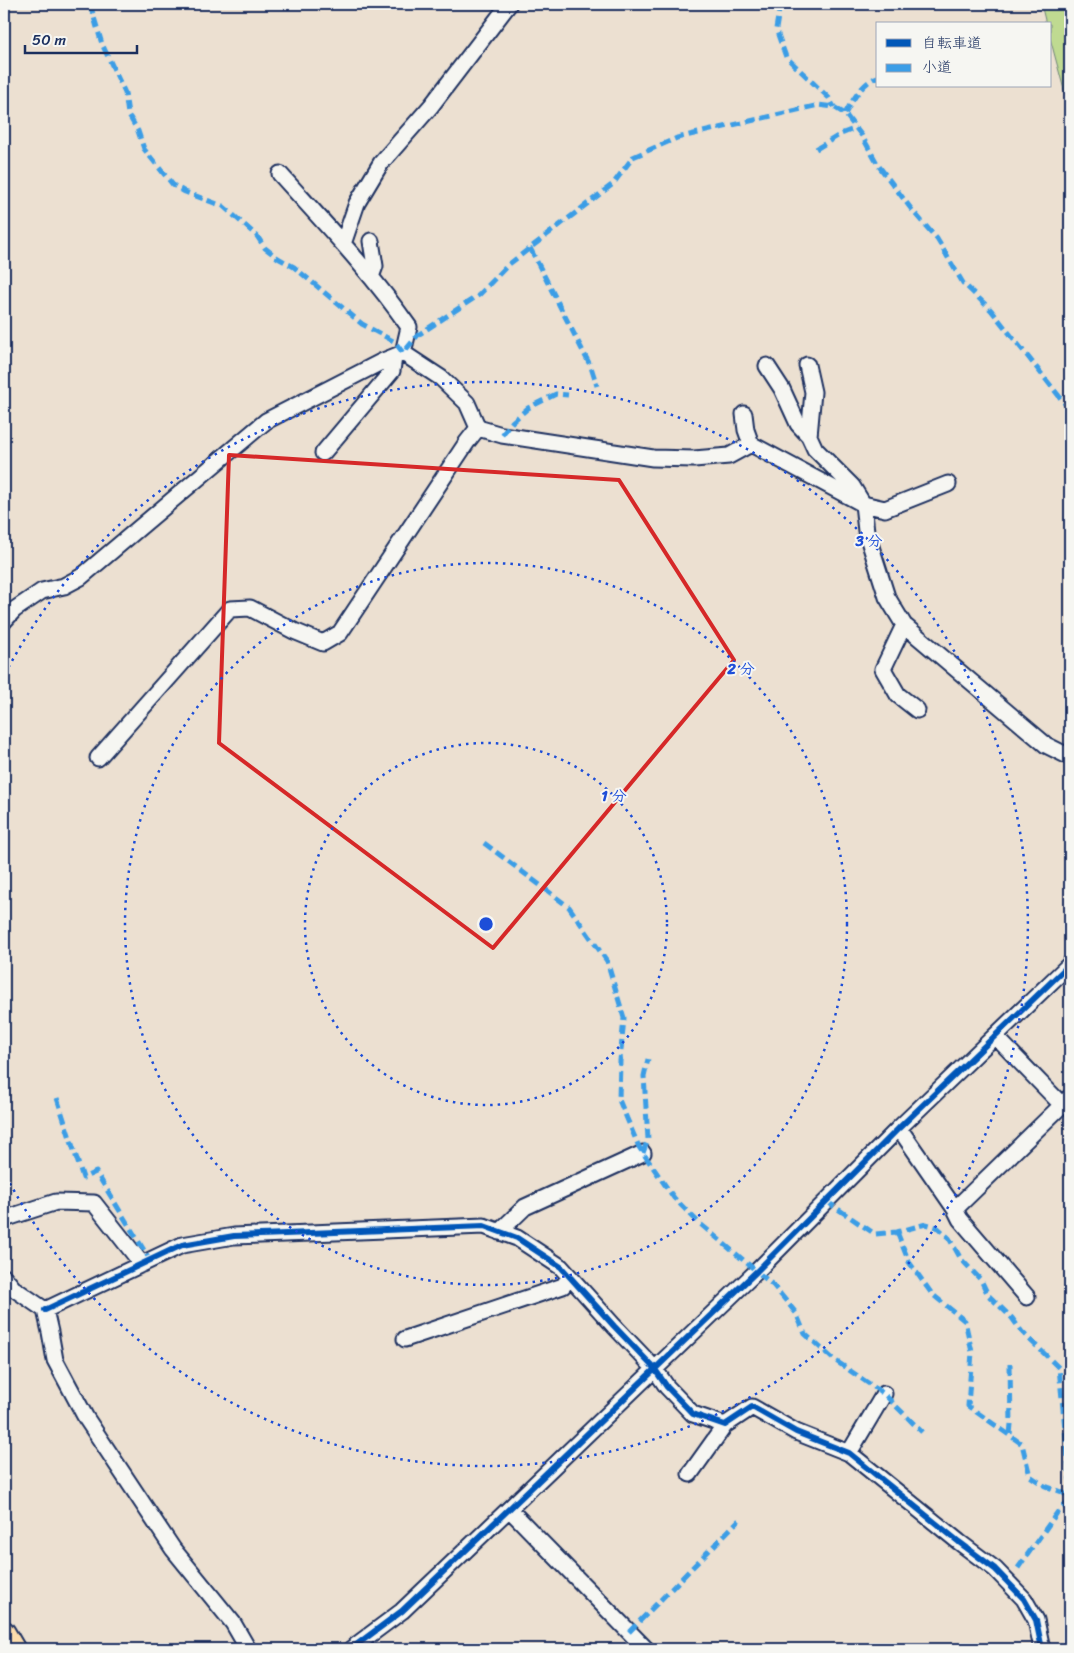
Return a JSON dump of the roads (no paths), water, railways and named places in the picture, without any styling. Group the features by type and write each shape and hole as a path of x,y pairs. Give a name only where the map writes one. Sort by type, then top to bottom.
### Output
{"highway":[{"path":"4,1632 14,1649"}],"street":[{"path":"343,244 357,204 381,163 431,106 509,4"},
{"path":"280,174 372,277 409,327 392,371 323,453"},
{"path":"371,241 375,266 372,277"},
{"path":"399,355 441,378 467,403 478,428 502,435 652,458 694,459 729,456 751,444"},
{"path":"4,622 14,610 42,590 64,586 82,577 266,421 399,355"},
{"path":"807,365 813,392 809,436"},
{"path":"767,366 782,389 798,424 809,436 815,449 852,486 864,504 866,531 887,597 904,625 1046,745 1070,757"},
{"path":"744,414 746,430 751,444 864,504 885,509 948,484"},
{"path":"98,758 230,609 250,608 294,631 323,643 340,633 478,428"},
{"path":"904,625 883,669 898,695 917,710"},
{"path":"352,1649 402,1611 509,1509 757,1271 898,1128 1070,964"},
{"path":"955,1209 1066,1101 995,1036"},
{"path":"898,1128 960,1219 1028,1297"},
{"path":"500,1232 526,1207 643,1153"},
{"path":"4,1219 56,1202 94,1203 142,1264"},
{"path":"45,1310 182,1245 234,1236 484,1226 516,1238 562,1267 654,1368 666,1387 693,1414 725,1425"},
{"path":"405,1339 563,1286 570,1276"},
{"path":"7,1287 45,1310 55,1360 86,1418 173,1548 233,1624 248,1649"},
{"path":"850,1453 884,1394"},
{"path":"690,1474 725,1425 752,1407 796,1432 850,1453 995,1569 1024,1599 1036,1620 1042,1649"},
{"path":"509,1509 646,1649"}]}
